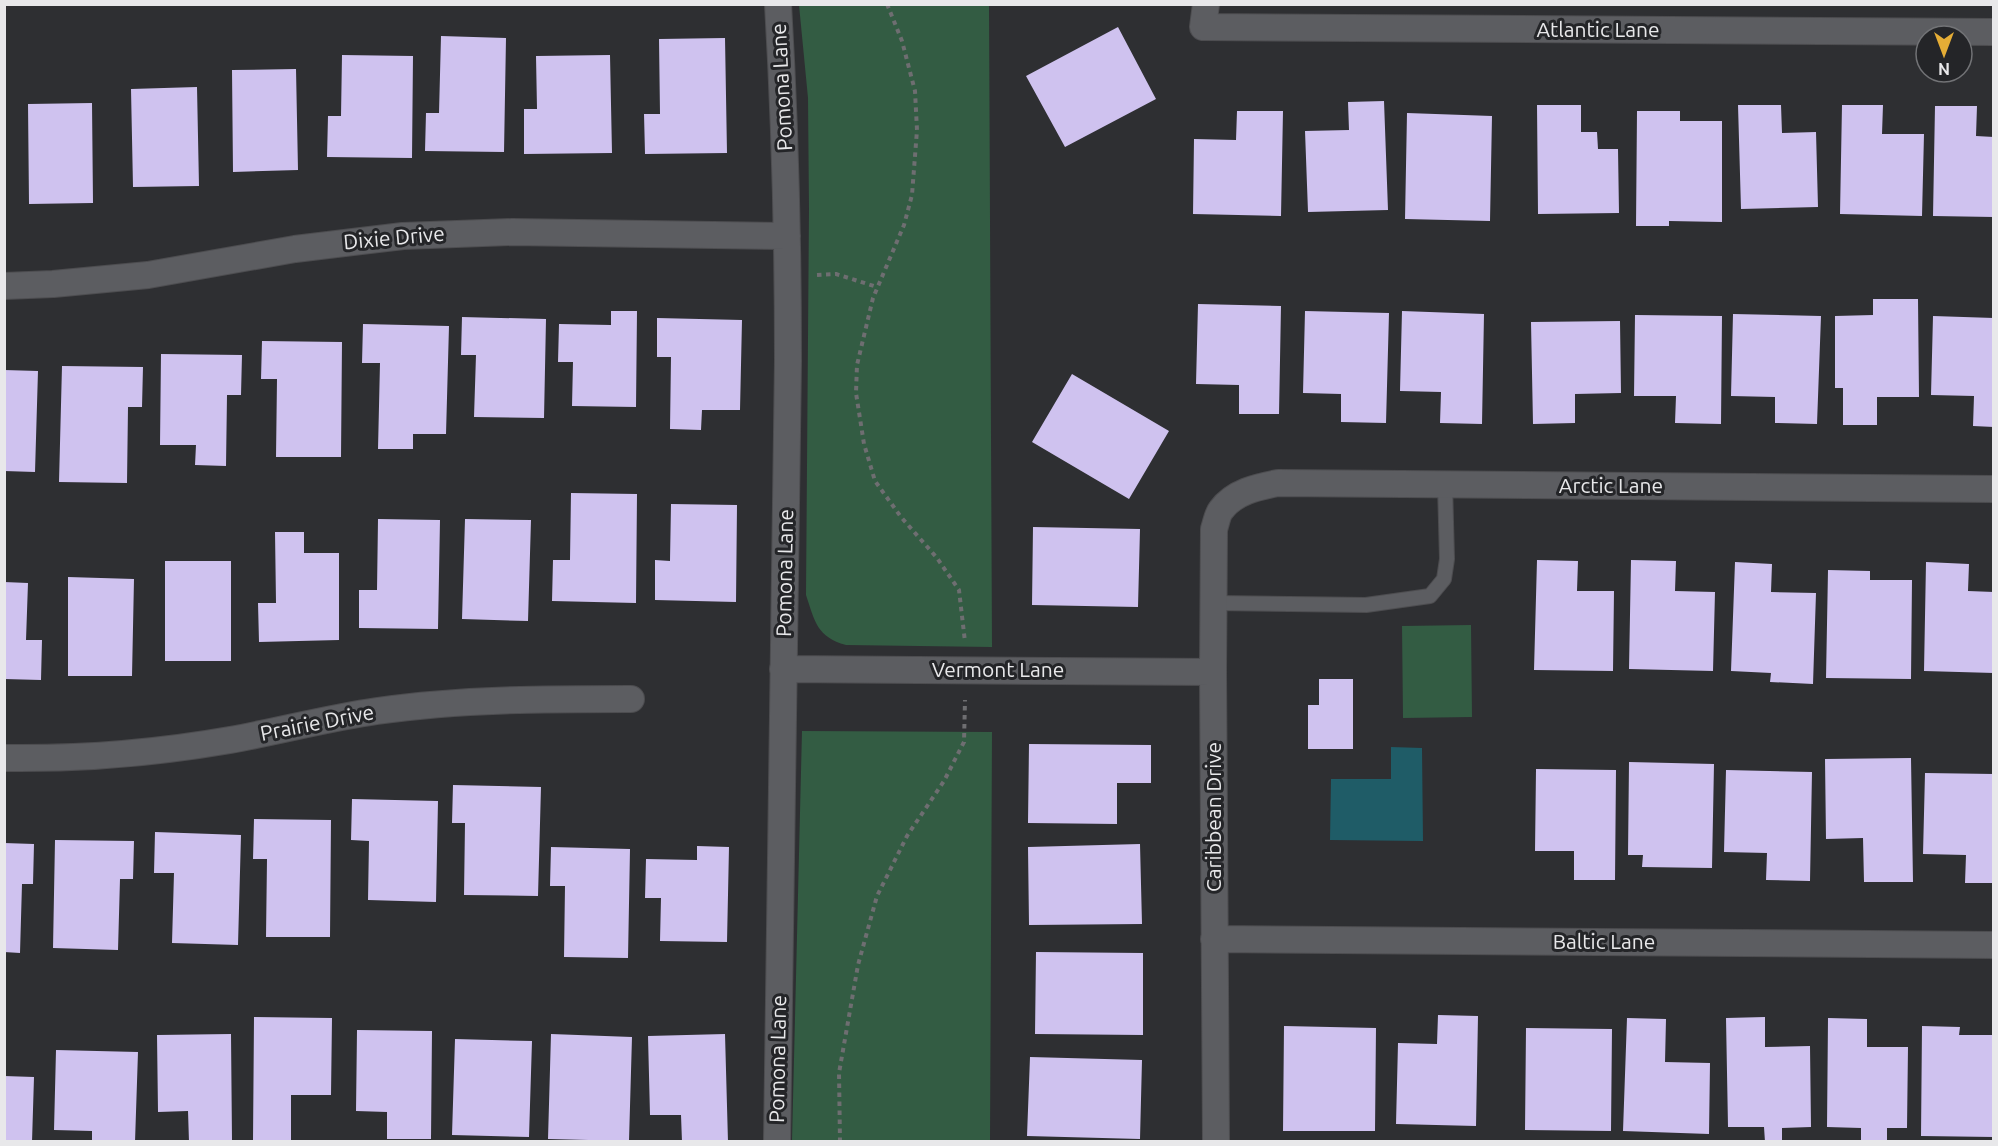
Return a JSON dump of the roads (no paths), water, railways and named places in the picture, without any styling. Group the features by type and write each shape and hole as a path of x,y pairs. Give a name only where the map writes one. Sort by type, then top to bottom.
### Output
{"street":[{"name":"Pomona Lane","path":"777,1142 788,276 778,4"},
{"name":"Atlantic Lane","path":"1204,16 1994,32"},
{"name":"Dixie Drive","path":"4,286 148,276 304,248 403,236 512,232 787,236"},
{"name":"Arctic Lane","path":"1233,500 1250,489 1278,483 1994,489"},
{"name":"Caribbean Drive","path":"1216,1142 1214,529 1220,511 1233,500"},
{"name":"Vermont Lane","path":"783,669 1213,672"},
{"name":"Prairie Drive","path":"4,759 100,756 174,748 412,706 495,700 631,699"},
{"name":"Baltic Lane","path":"1214,939 1994,945"}],"lane":[{"path":"1214,603 1366,604 1430,596 1444,579 1447,559 1445,484"}],"water":[{"path":"1391,747 1422,748 1423,841 1330,840 1331,779 1391,779"}]}
